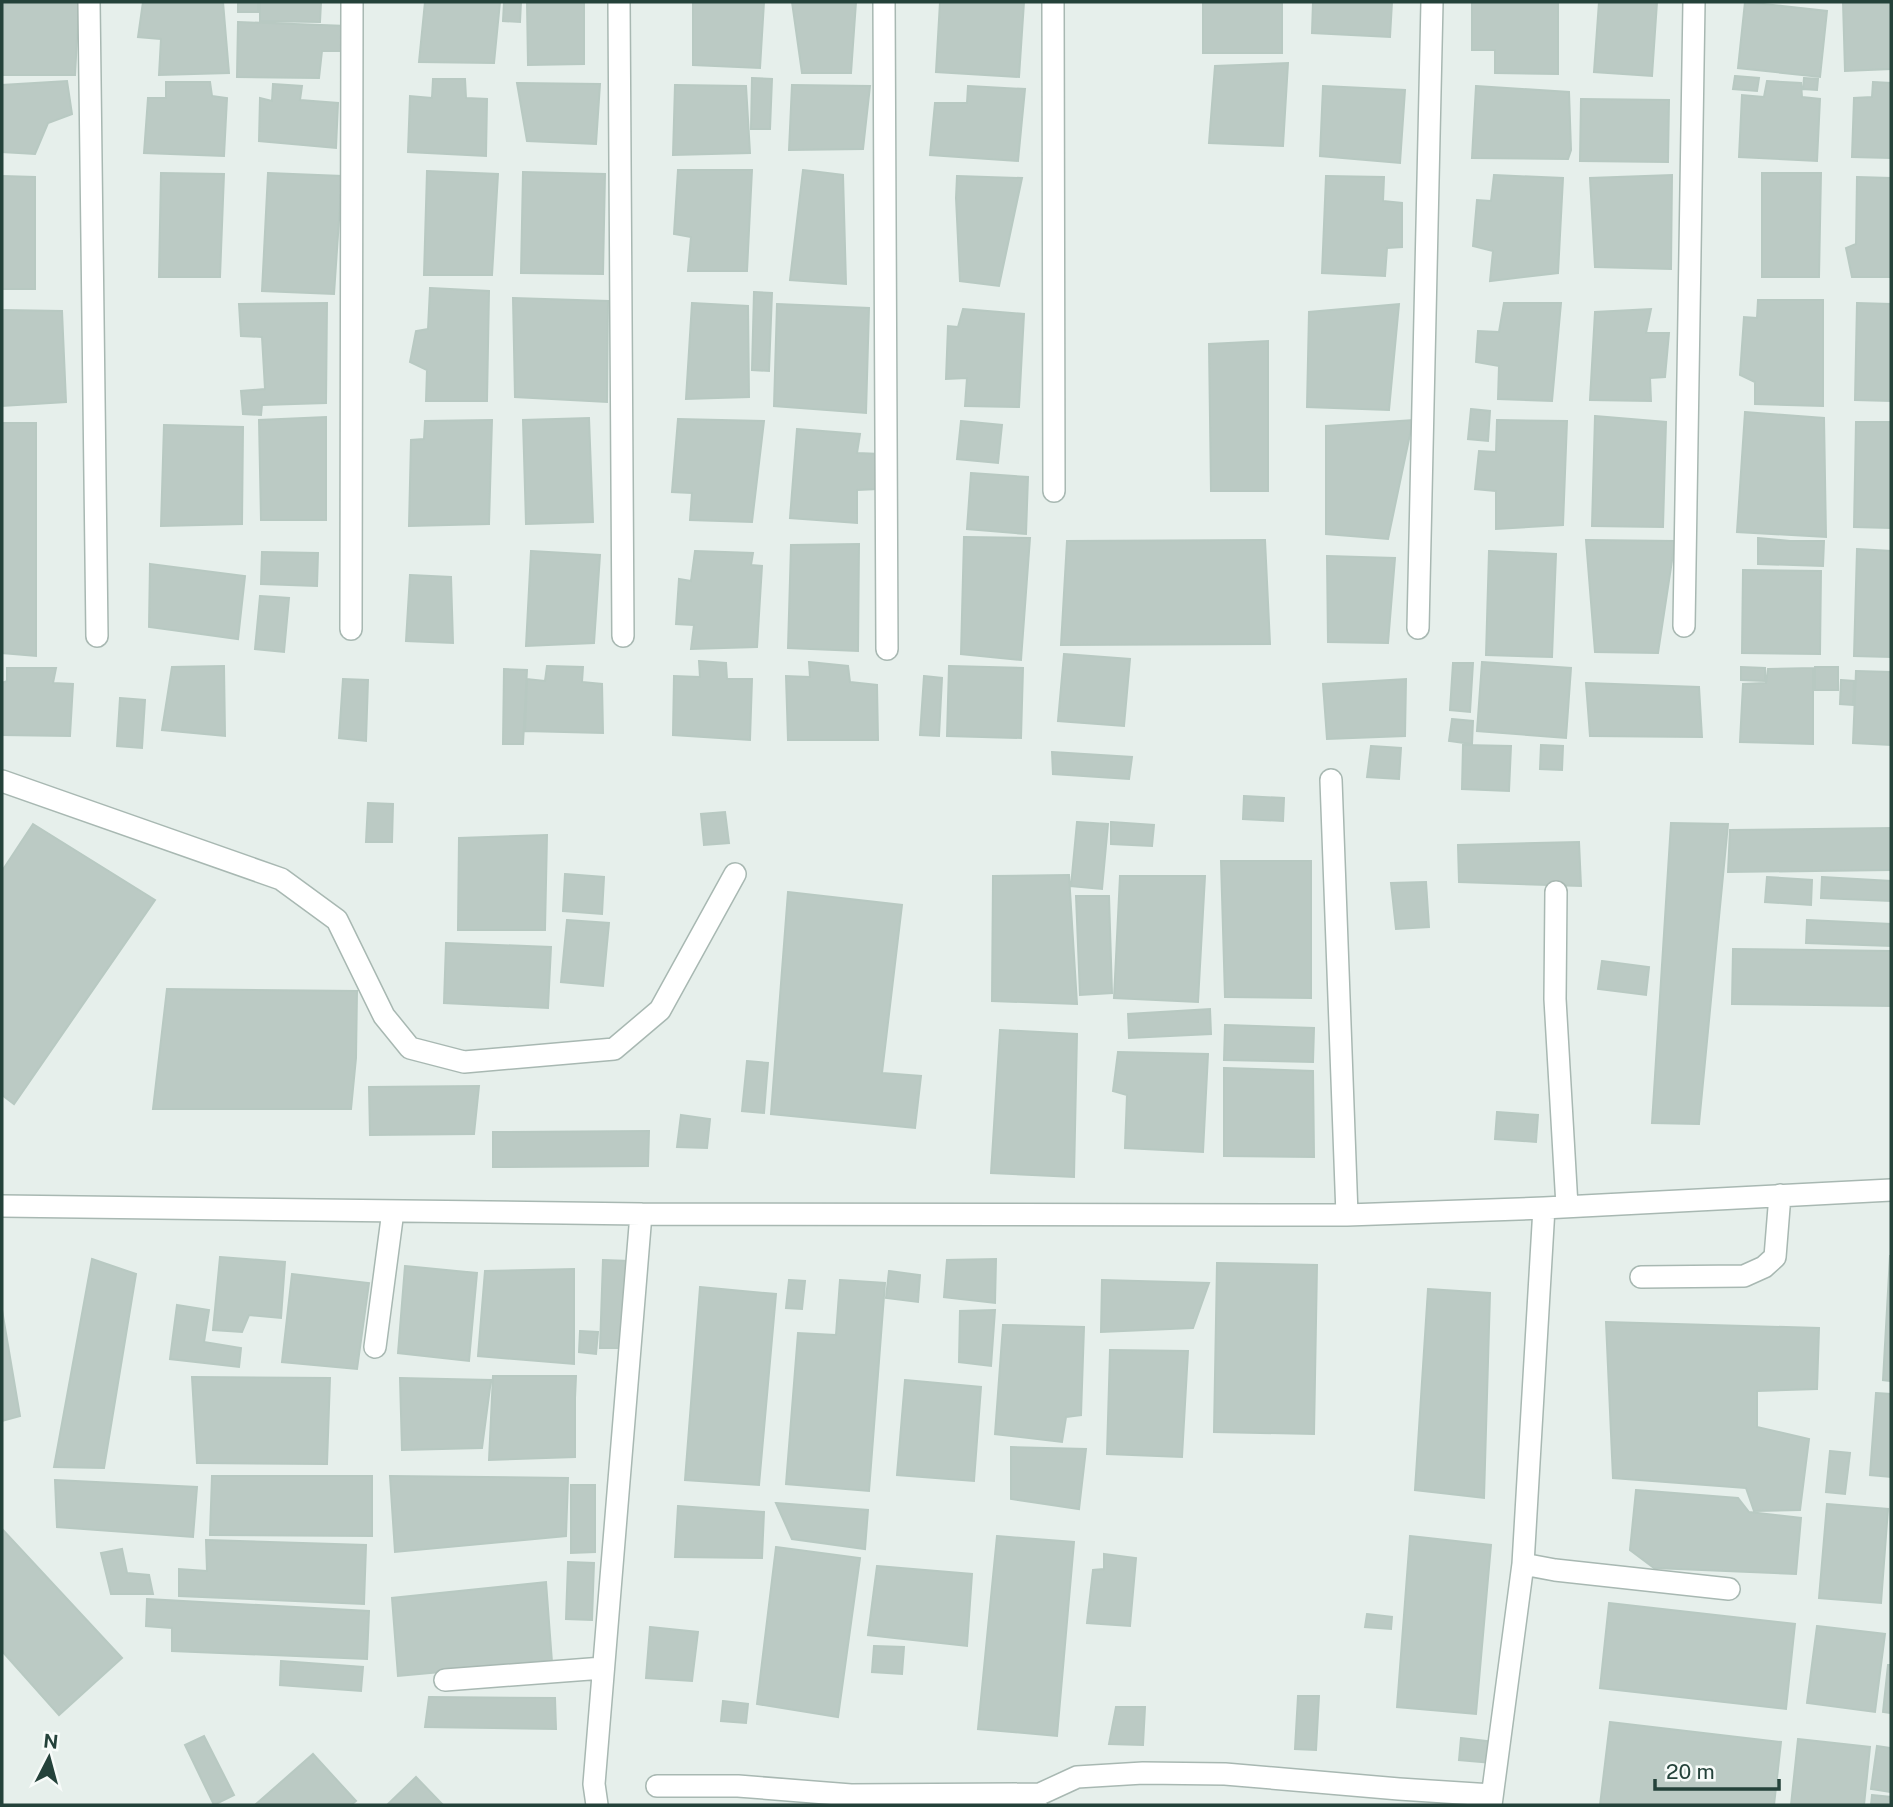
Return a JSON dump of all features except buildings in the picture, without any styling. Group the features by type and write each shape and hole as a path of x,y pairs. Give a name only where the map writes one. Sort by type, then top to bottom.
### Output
{"street":[{"path":"89,2 97,636"},
{"path":"351,629 352,2"},
{"path":"619,2 623,636"},
{"path":"884,2 887,649"},
{"path":"1053,2 1054,491"},
{"path":"1418,628 1432,2"},
{"path":"1684,626 1694,2"},
{"path":"1331,780 1347,1215"},
{"path":"2,781 281,878 337,920 384,1016 410,1048 464,1062 614,1049 660,1010 735,874"},
{"path":"1556,892 1555,999 1567,1206"},
{"path":"2,1206 641,1214 1347,1215 1544,1208 1891,1189"},
{"path":"1641,1277 1744,1276 1764,1267 1775,1257 1780,1195"},
{"path":"657,1786 738,1786 851,1795 1037,1800 1077,1777 1157,1773 1225,1774 1492,1800 1523,1564 1544,1208"},
{"path":"375,1348 393,1211"},
{"path":"597,1805 594,1784 641,1214"},
{"path":"1523,1564 1555,1570 1730,1589"},
{"path":"445,1680 603,1668"}]}
